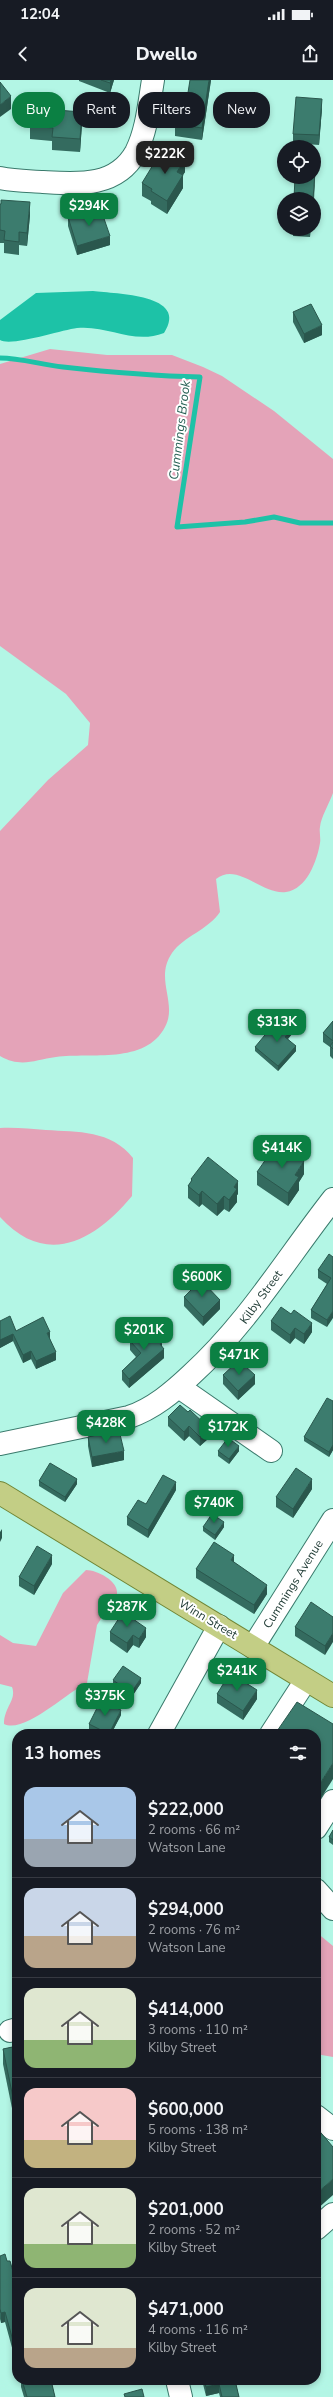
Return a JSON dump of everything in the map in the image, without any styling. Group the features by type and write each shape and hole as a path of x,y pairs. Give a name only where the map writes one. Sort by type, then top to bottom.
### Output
{"main road":[{"name":"Winn Street","path":"0,1493 333,1696"}],"street":[{"path":"0,178 81,184 100,181 117,172 135,152 144,130 153,80"},
{"name":"Kilby Street","path":"0,1444 129,1417 146,1410 179,1387 213,1355 240,1325 333,1199"},
{"path":"179,1387 271,1451"},
{"name":"Cummings Avenue","path":"253,1647 333,1520"},
{"path":"162,1729 219,1626"},
{"path":"274,1729 306,1680"},
{"path":"321,1820 333,1801"},
{"path":"321,1896 333,1909"},
{"path":"321,2120 333,2129"},
{"path":"321,2225 333,2214"},
{"path":"178,2385 181,2397"}],"shaded area":[{"path":"93,291 132,295 147,298 159,303 167,310 169,320 164,333 142,337 100,329 77,328 25,340 6,342 0,340 0,320 36,293"},
{"path":"50,349 107,355 172,355 203,367 222,376 274,411 333,459 333,793 321,823 319,850 310,873 300,886 286,892 277,892 233,874 224,875 216,879 220,912 209,924 177,947 167,963 165,982 169,1009 168,1018 165,1027 156,1039 144,1047 131,1052 56,1057 28,1062 15,1062 0,1056 0,831 48,780 88,745 90,723 66,694 0,646 0,364"},
{"path":"0,1128 82,1132 104,1137 115,1142 133,1158 132,1196 118,1212 102,1225 86,1236 69,1242 52,1245 35,1242 17,1233 0,1217"},
{"path":"86,1570 91,1570 106,1577 115,1585 117,1589 117,1594 97,1625 87,1683 34,1718 23,1723 13,1725 4,1724 6,1713 12,1700 13,1692 12,1687 0,1684 0,1635 13,1643 36,1646 63,1593"},
{"path":"321,1936 333,1946 333,2057 321,2055"}],"building":[{"path":"101,80 111,80 110,83"},
{"path":"190,80 209,80 205,107 205,92 188,92"},
{"path":"0,82 11,96 0,105"},
{"path":"296,97 322,99 319,135 293,134"},
{"path":"65,111 73,111 73,128 81,128 80,139 52,137 53,128 65,128"},
{"path":"168,149 185,159 177,172 183,175 167,201 151,191 152,189 142,183 156,160 160,162"},
{"path":"295,184 314,184 314,192 294,192"},
{"path":"1,200 30,202 27,233 19,232 19,242 4,240 5,231 0,230"},
{"path":"100,207 110,236 77,246 68,217"},
{"path":"311,304 322,325 304,334 293,312"},
{"path":"279,1018 292,1029 285,1037 296,1046 278,1066 255,1047"},
{"path":"333,1021 333,1041 323,1033"},
{"path":"333,1042 333,1049 330,1046"},
{"path":"273,1149 281,1155 286,1149 304,1161 295,1175 299,1177 288,1193 257,1172"},
{"path":"208,1157 238,1181 234,1187 237,1189 229,1200 224,1196 217,1204 202,1191 199,1195 188,1186 192,1180 191,1179"},
{"path":"329,1254 333,1257 333,1311 327,1320 311,1310 331,1278 318,1270"},
{"path":"201,1280 220,1300 203,1317 184,1297"},
{"path":"281,1307 291,1314 294,1310 312,1323 304,1334 295,1328 290,1335 271,1321"},
{"path":"10,1316 16,1331 43,1317 50,1332 47,1333 56,1352 36,1361 31,1351 23,1355 13,1334 0,1340 0,1321"},
{"path":"147,1326 162,1343 160,1344 164,1349 129,1379 122,1371 141,1353 130,1341"},
{"path":"237,1362 242,1367 244,1365 255,1375 238,1391 223,1375"},
{"path":"327,1398 333,1401 333,1445 329,1452 304,1437"},
{"path":"180,1405 188,1412 190,1410 209,1428 200,1437 189,1426 184,1432 168,1417"},
{"path":"119,1430 124,1451 92,1457 88,1437"},
{"path":"228,1438 239,1446 229,1459 218,1451"},
{"path":"50,1463 77,1479 65,1497 39,1481"},
{"path":"296,1468 312,1479 293,1509 276,1497"},
{"path":"163,1475 176,1482 148,1530 127,1517 138,1500 146,1504"},
{"path":"212,1514 224,1522 215,1535 203,1527"},
{"path":"214,1542 234,1555 231,1560 267,1585 254,1605 196,1569"},
{"path":"37,1546 52,1555 34,1586 19,1577"},
{"path":"311,1602 333,1617 333,1633 325,1646 295,1627"},
{"path":"123,1612 146,1628 139,1639 133,1635 127,1643 110,1632"},
{"path":"123,1666 141,1678 131,1693 113,1680"},
{"path":"230,1673 257,1690 243,1711 217,1694"},
{"path":"101,1700 121,1710 112,1729 99,1729 89,1724"},
{"path":"297,1702 333,1724 333,1763 321,1782 321,1729 278,1729"},
{"path":"333,1830 333,1840 329,1837"},
{"path":"12,2047 12,2093 3,2049"},
{"path":"321,2133 333,2147 333,2179 321,2190"},
{"path":"5,2254 7,2261 10,2261 12,2268 12,2337 5,2312 1,2313 0,2309 0,2256"},
{"path":"23,2385 52,2385 55,2397 27,2397"},
{"path":"219,2385 236,2385 239,2397 222,2397"},
{"path":"142,2389 144,2397 125,2397 124,2394"}],"waterway":[{"name":"Cummings Brook","path":"0,358 97,371 200,377 177,527 245,522 274,517 300,523 333,523"}]}
